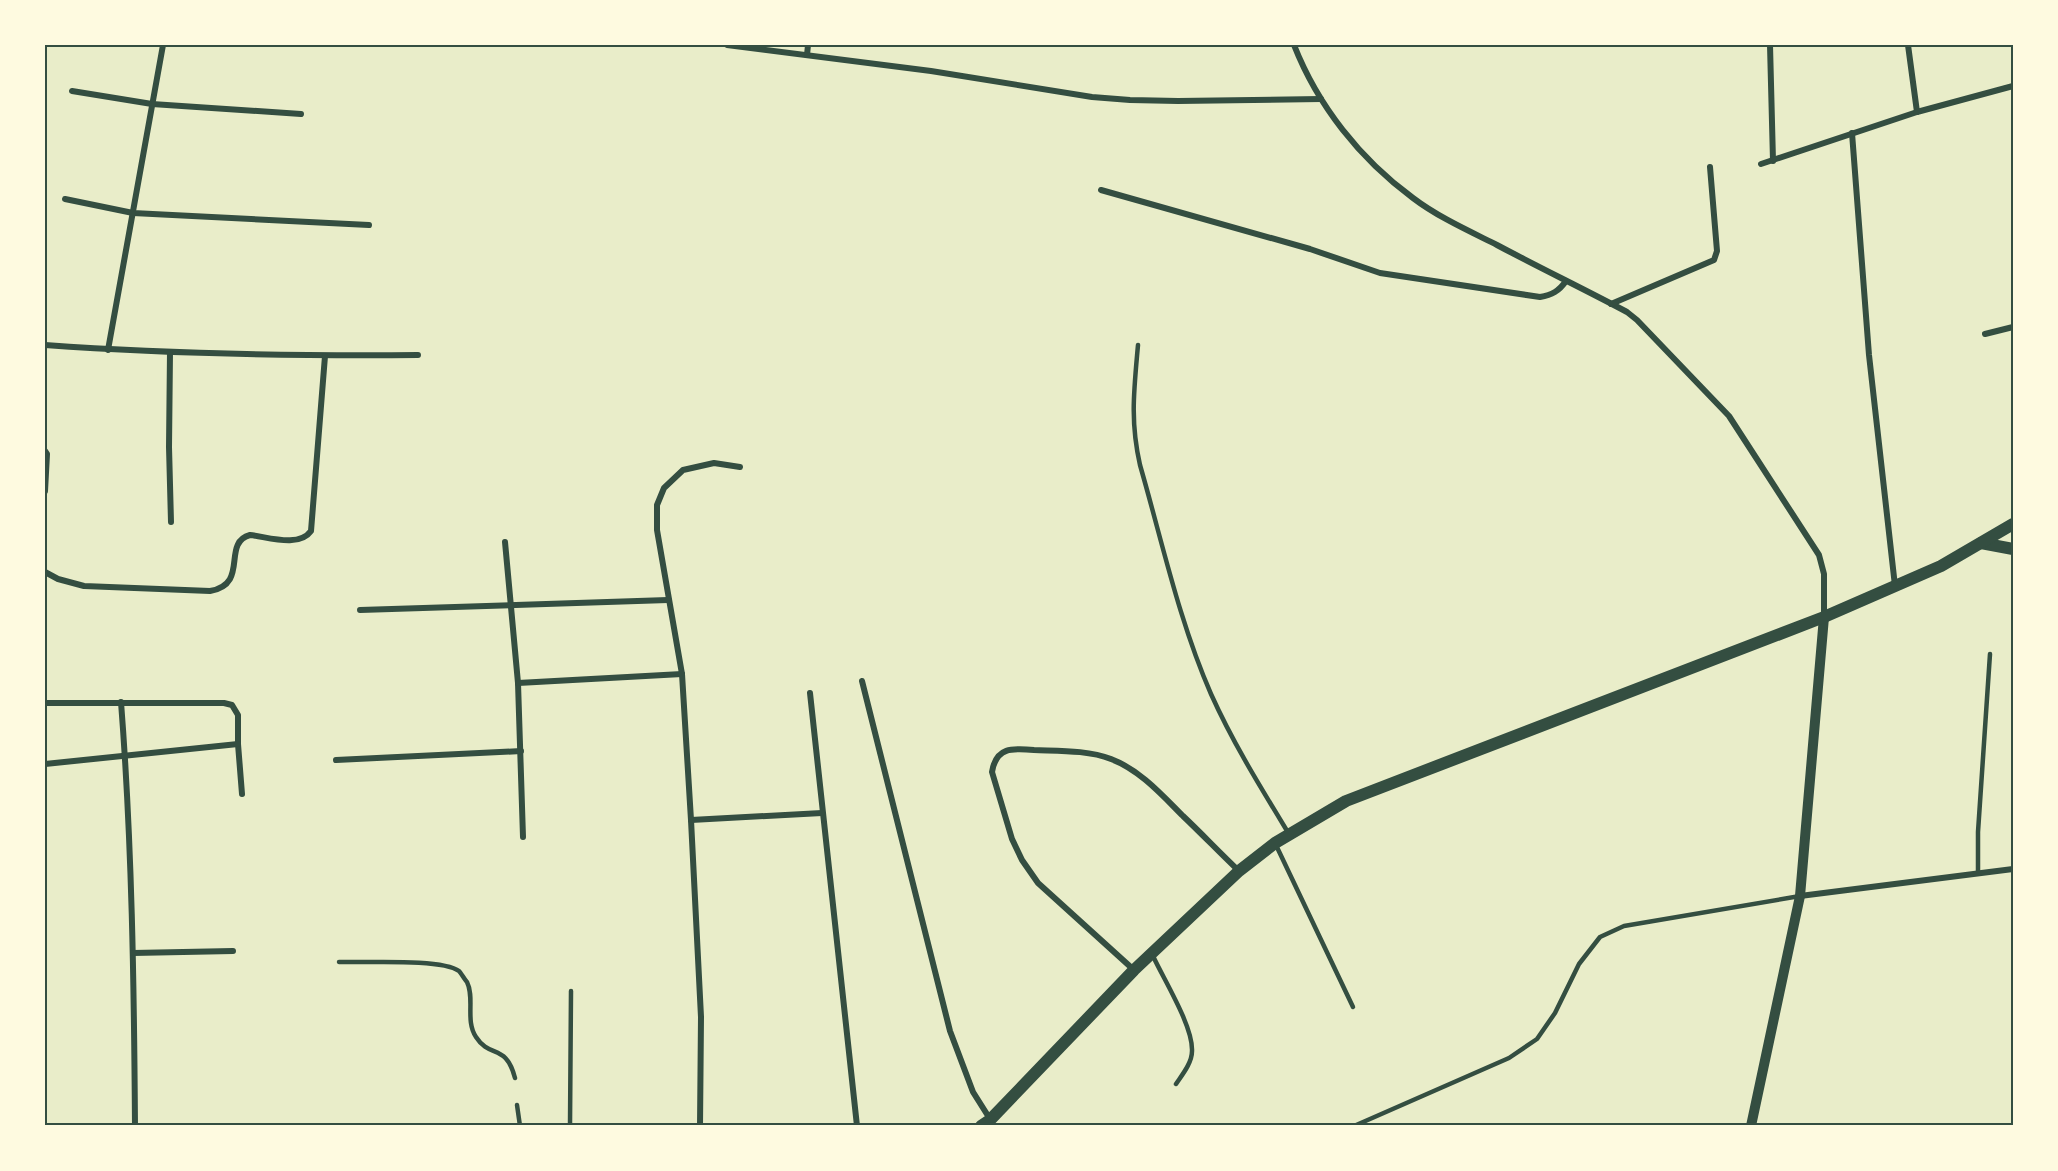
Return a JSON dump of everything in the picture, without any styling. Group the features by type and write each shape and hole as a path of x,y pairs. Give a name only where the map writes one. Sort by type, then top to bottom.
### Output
{"main road":[{"path":"986,1123 1134,970 1239,871 1289,834 1346,801 1824,617 1941,566 2013,524"},
{"path":"1981,543 2013,549"}],"street":[{"path":"108,350 163,45"},
{"path":"727,45 931,71 1092,97 1178,101 1321,99"},
{"path":"807,55 808,45"},
{"path":"1294,45 1321,99 1343,132 1413,199 1459,226 1611,304 1637,320 1729,416 1820,555 1824,574 1824,617 1800,896 1751,1126"},
{"path":"1770,45 1773,161"},
{"path":"1908,45 1917,112"},
{"path":"1761,164 1917,112 2013,86"},
{"path":"72,91 152,104 301,114"},
{"path":"1852,133 1869,355 1895,586"},
{"path":"1611,304 1714,260 1717,251 1710,167"},
{"path":"1101,190 1310,249 1380,273 1540,297 1551,295 1566,281"},
{"path":"65,199 133,213 369,225"},
{"path":"1985,334 2013,327"},
{"path":"45,345 170,352 324,356 418,355"},
{"path":"170,352 171,522"},
{"path":"45,572 58,579 84,586 210,591 226,586 232,579 237,546 243,537 296,540 308,536 311,531 324,356"},
{"path":"45,451 47,454 45,491"},
{"path":"700,1126 701,1017 682,674 657,530 657,505 664,488 683,470 714,463 740,466"},
{"path":"505,542 518,683 524,837"},
{"path":"360,610 669,600"},
{"path":"518,683 682,674"},
{"path":"862,681 950,1031 986,1123"},
{"path":"810,693 858,1126"},
{"path":"121,702 133,953 135,1126"},
{"path":"45,703 224,703 232,705 238,715 242,794"},
{"path":"45,764 238,744"},
{"path":"1134,970 1038,884 1022,860 1012,839 992,772 994,760 1002,753 1014,748 1084,753 1110,758 1130,768 1157,790 1239,871"},
{"path":"336,760 521,751"},
{"path":"691,819 822,813"},
{"path":"1800,896 2013,869"},
{"path":"133,953 233,951"}],"lane":[{"path":"1138,345 1133,400 1134,438 1190,638 1210,692 1231,736 1289,834"},
{"path":"1978,873 1978,832 1990,654"},
{"path":"1275,843 1353,1007"},
{"path":"1354,1126 1509,1058 1537,1039 1555,1013 1579,964 1600,937 1624,926 1800,896"},
{"path":"1151,954 1191,1037 1192,1053 1187,1067 1176,1084"},
{"path":"339,962 440,964 459,971 468,984 474,1035 483,1046 505,1056 515,1078"},
{"path":"570,1126 571,991"},
{"path":"517,1105 520,1126"}]}
